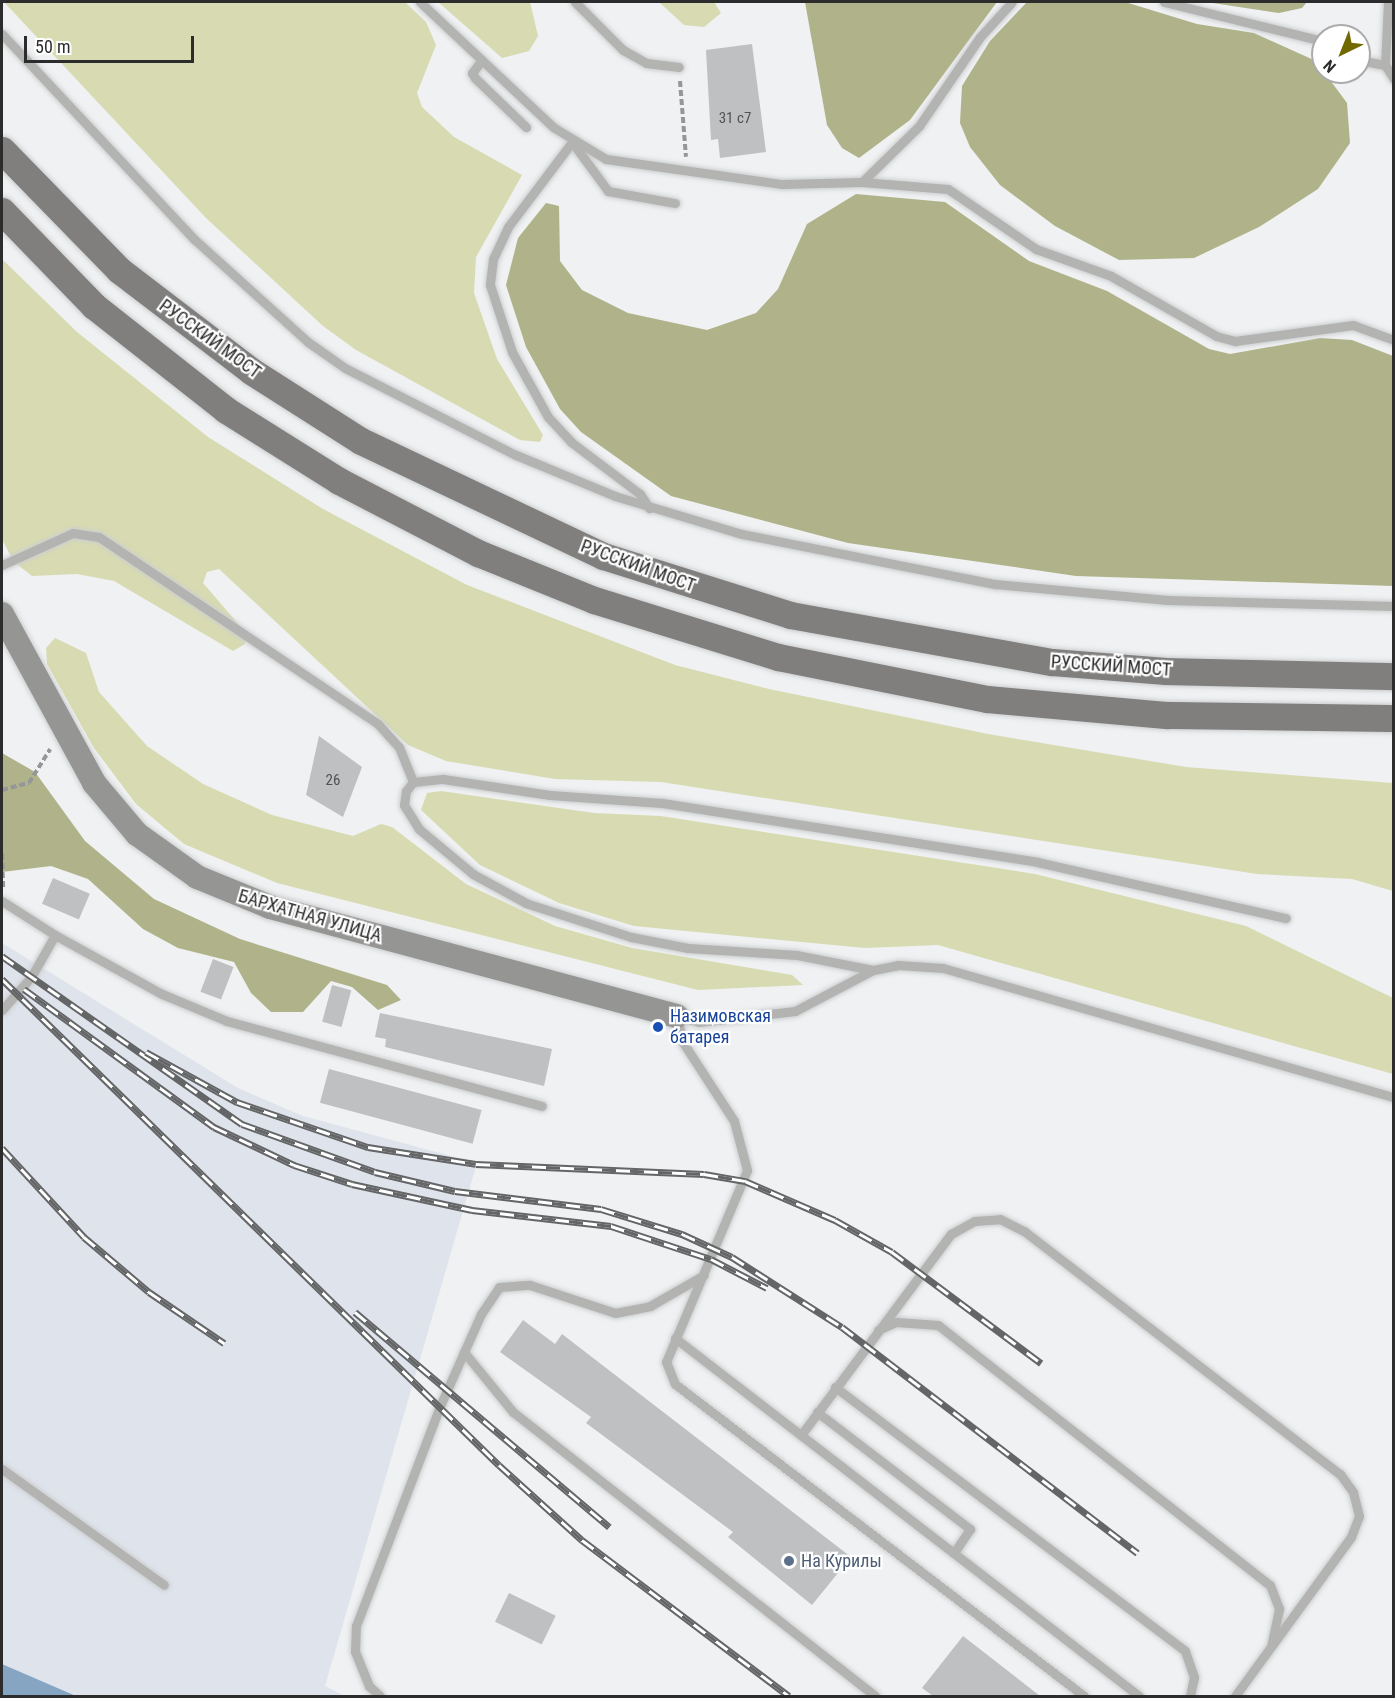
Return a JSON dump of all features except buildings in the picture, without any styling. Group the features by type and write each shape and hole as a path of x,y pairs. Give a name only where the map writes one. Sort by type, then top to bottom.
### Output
{"main road":[{"name":"РУССКИЙ МОСТ","path":"2,150 119,270 251,370 361,441 603,556 790,615 1052,662 1166,671 1394,676"},
{"path":"2,211 94,306 226,410 369,497 478,553 594,600 778,657 987,699 1168,715 1394,717"}],"street":[{"name":"БАРХАТНАЯ УЛИЦА","path":"2,614 62,730 94,783 137,834 174,863 229,892 678,1016"}],"lane":[{"path":"420,2 481,61 572,142 608,191 675,203"},
{"path":"575,2 623,50 646,63 679,67"},
{"path":"862,182 919,126 980,37 1012,2"},
{"path":"1164,2 1311,38"},
{"path":"1388,2 1385,65 1394,79"},
{"path":"2,34 194,239 308,342 345,368 516,456 650,508 844,558 1076,595 1394,606"},
{"path":"481,61 472,73 475,78 526,127"},
{"path":"1371,62 1385,65"},
{"path":"572,142 508,227 493,258 490,285 512,352 548,417 571,442 640,494 650,508"},
{"path":"572,142 606,159 687,173 782,184 862,182 948,189 1036,249 1112,276 1216,336 1235,341 1353,325 1394,340"},
{"path":"2,565 73,533 99,537 378,724 399,747 413,782 404,805 419,829 473,874 526,903 631,937 688,948 797,955 873,970"},
{"path":"413,782 443,779 550,795 662,803 1037,862 1286,918"},
{"path":"2,901 55,935 162,994 227,1022 542,1106"},
{"path":"2,1010 31,977 55,935"},
{"path":"1084,1696 675,1384 666,1362 747,1170 734,1120 682,1041 678,1016 699,1022 795,1011 873,970 897,964 943,968 1394,1097"},
{"path":"801,1435 877,1330 951,1234 974,1221 1000,1219 1024,1231 1341,1474 1359,1516 1351,1537 1234,1696"},
{"path":"380,1696 369,1686 355,1652 357,1626 464,1352 499,1287 530,1285 615,1313 650,1306 704,1275"},
{"path":"877,1330 896,1322 938,1325 1270,1585 1279,1609 1272,1645"},
{"path":"675,1338 1139,1696"},
{"path":"464,1352 513,1412 875,1696"},
{"path":"835,1387 1185,1651 1194,1677 1190,1696"},
{"path":"817,1412 970,1529 954,1554"},
{"path":"2,1469 164,1585"}],"path":[{"path":"679,67 687,173"},
{"path":"2,790 29,783 62,730"},
{"path":"2,854 7,880 2,891"}],"shaded area":[{"path":"2,943 238,1088 303,1116 477,1163 325,1686 345,1696 76,1696 2,1664"}],"green space":[{"path":"4,2 405,2 426,22 436,45 417,93 422,107 454,137 522,175 476,257 474,293 497,359 543,435 540,442 520,440 356,350 323,326 206,218"},
{"path":"438,2 530,2 538,36 529,51 502,58"},
{"path":"659,2 714,2 721,13 704,27 684,25"},
{"path":"805,2 997,2 910,120 859,158 842,148 827,125"},
{"path":"1027,2 1125,2 1197,24 1254,33 1311,59 1311,84 1333,84 1347,103 1350,143 1318,189 1259,227 1194,258 1119,260 1055,226 1000,185 970,147 960,123 962,86 990,41"},
{"path":"1206,2 1307,2 1302,8 1279,13"},
{"path":"856,194 945,202 1029,261 1107,291 1209,349 1230,354 1320,338 1352,340 1393,356 1393,586 1076,576 848,543 671,496 581,432 560,409 526,347 506,285 518,238 546,203 559,206 560,261 582,290 628,313 707,330 756,313 778,289 807,224"},
{"path":"2,259 77,332 208,437 323,509 467,585 675,665 769,689 988,734 1186,767 1393,783 1393,891 1352,879 1257,874 661,782 555,779 446,761 408,745 219,569 207,572 203,583 246,633 245,644 233,651 114,581 77,574 32,576 13,561 2,539"},
{"path":"55,638 86,653 99,692 147,746 203,784 272,815 353,836 381,824 392,827 466,884 555,926 632,948 792,975 803,985 698,990 277,883 184,844 136,804 94,748 47,664 46,648"},
{"path":"2,753 35,772 85,841 154,899 240,939 387,985 401,1000 378,1010 352,987 331,981 303,1012 271,1012 251,993 234,962 178,948 143,929 88,879 51,866 2,872"},
{"path":"441,791 594,813 661,816 1035,874 1246,926 1393,998 1393,1074 938,945 865,948 634,926 559,903 480,865 421,810 427,793"}],"water":[{"path":"2,1664 76,1696 2,1696"}],"railway":[{"path":"2,956 242,1124 375,1172 455,1191 601,1209 682,1234 732,1257 842,1327 1138,1553"},
{"path":"2,979 499,1465 582,1540 789,1696"},
{"path":"24,989 214,1127 294,1165 352,1184 472,1210 611,1226 711,1259 767,1288"},
{"path":"146,1052 237,1102 368,1147 476,1164 704,1174 745,1181 835,1220 892,1252 1041,1363"},
{"path":"2,1148 84,1237 149,1292 224,1343"},
{"path":"355,1312 609,1527"}],"place":[{"name":"Назимовская батарея","path":"658,1027"},
{"name":"На Курилы","path":"789,1561"}]}
